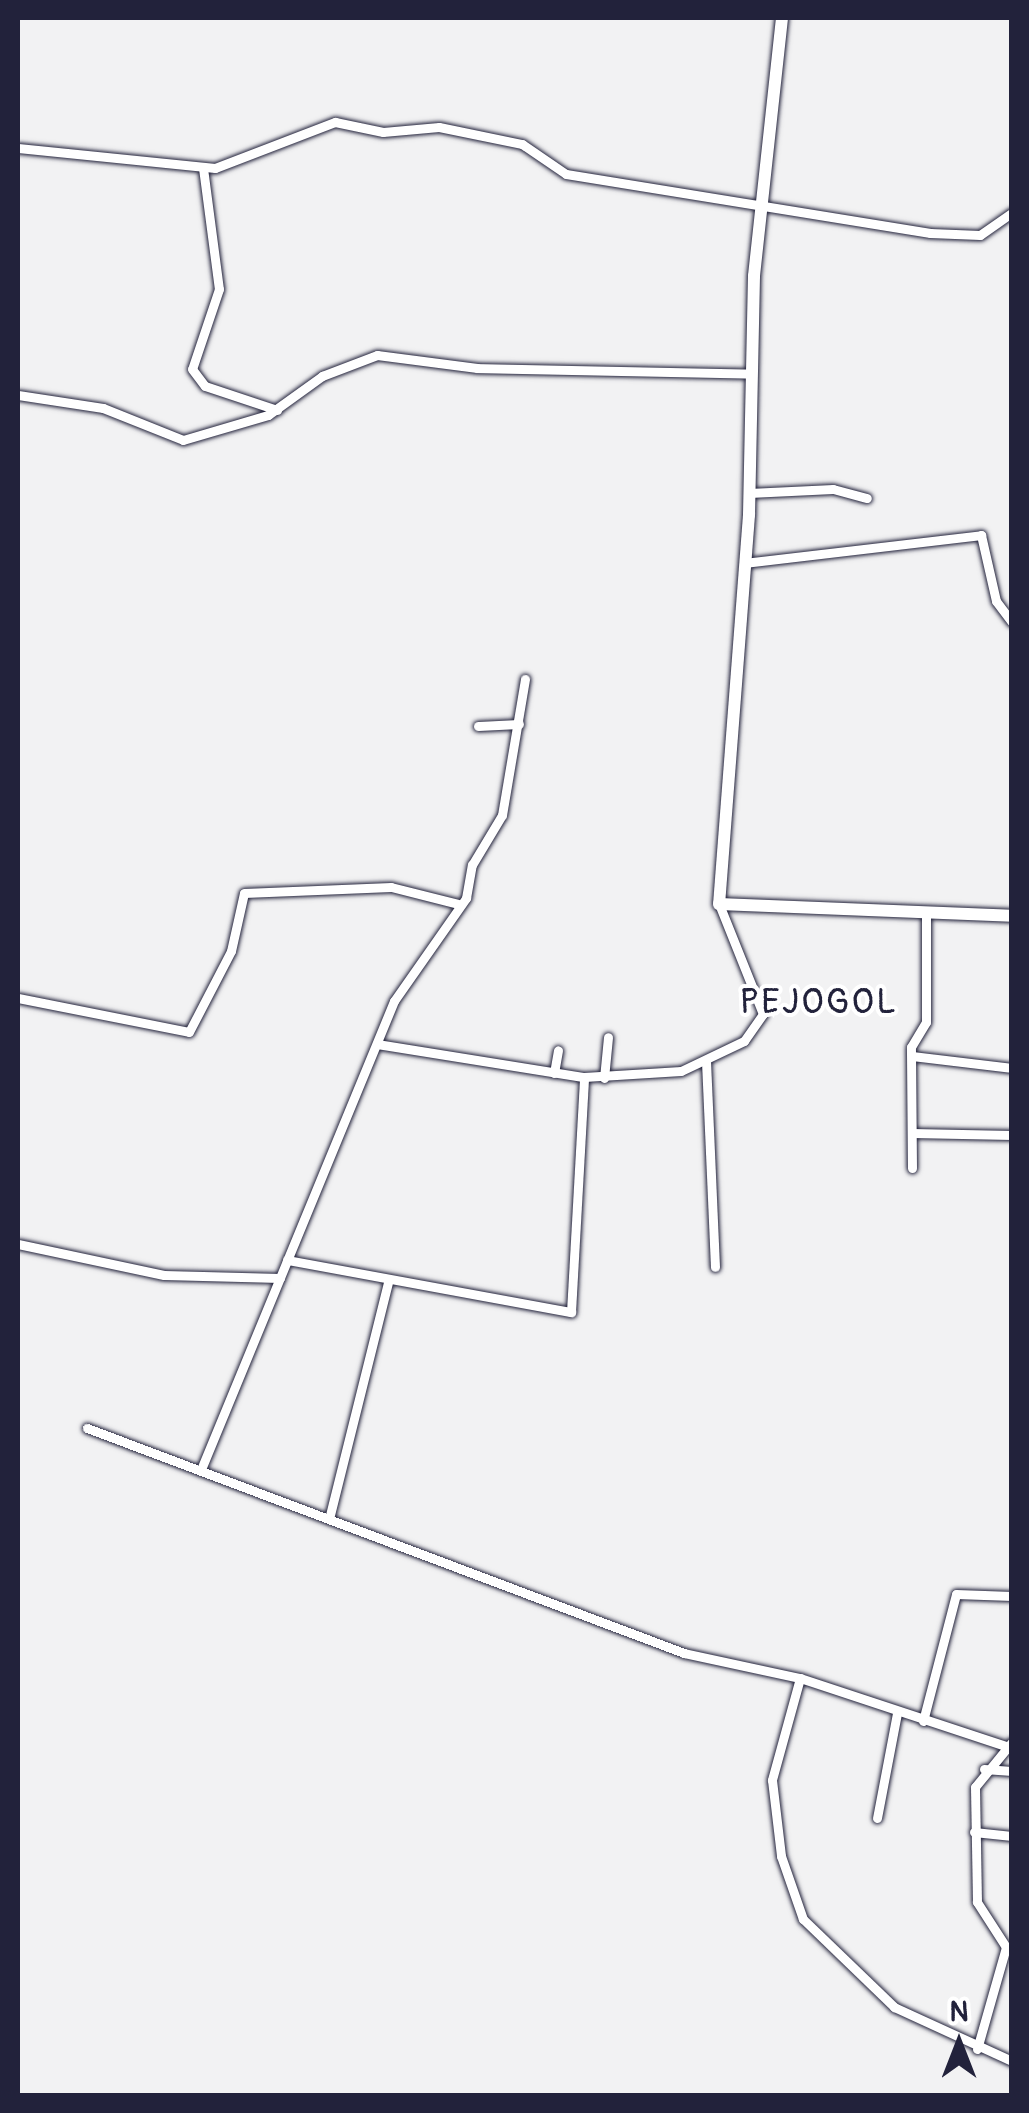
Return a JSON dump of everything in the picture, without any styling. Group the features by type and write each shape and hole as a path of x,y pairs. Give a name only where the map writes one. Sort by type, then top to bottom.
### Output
{"street":[{"path":"377,1044 584,1077 661,1076 744,1042 763,1014 720,904 750,493 761,202 782,18"},
{"path":"18,148 203,168 335,122 383,132 439,127 522,144 566,174 957,235 980,235 1012,213"},
{"path":"203,168 219,290 192,369 205,386 277,410"},
{"path":"18,396 104,408 179,440 277,410 322,376 377,355 476,368 752,374"},
{"path":"750,493 834,489 866,498"},
{"path":"744,563 981,535 996,602 1012,622"},
{"path":"202,1467 394,1002 458,904 502,815 525,680"},
{"path":"478,726 519,724"},
{"path":"18,998 189,1032 231,950 244,893 392,887 458,904"},
{"path":"720,904 926,917 1012,916"},
{"path":"912,1168 912,1056 926,1022 926,917"},
{"path":"604,1078 608,1036"},
{"path":"554,1073 558,1050"},
{"path":"912,1056 1012,1068"},
{"path":"706,1060 715,1267"},
{"path":"287,1260 572,1312 584,1077"},
{"path":"912,1133 1012,1135"},
{"path":"18,1244 164,1274 280,1278"},
{"path":"329,1520 389,1279"},
{"path":"86,1428 202,1467 329,1520 684,1653 800,1678 923,1721 1009,1744 984,1770 974,1832 979,1910 1006,1947 977,2049"},
{"path":"923,1721 956,1594 1012,1596"},
{"path":"800,1678 772,1780 789,1893 878,1996 977,2049 1012,2062"},
{"path":"878,1818 898,1713"},
{"path":"984,1770 1012,1771"},
{"path":"974,1832 1012,1836"}],"district":[{"name":"PEJOGOL","path":"819,1002"}]}
